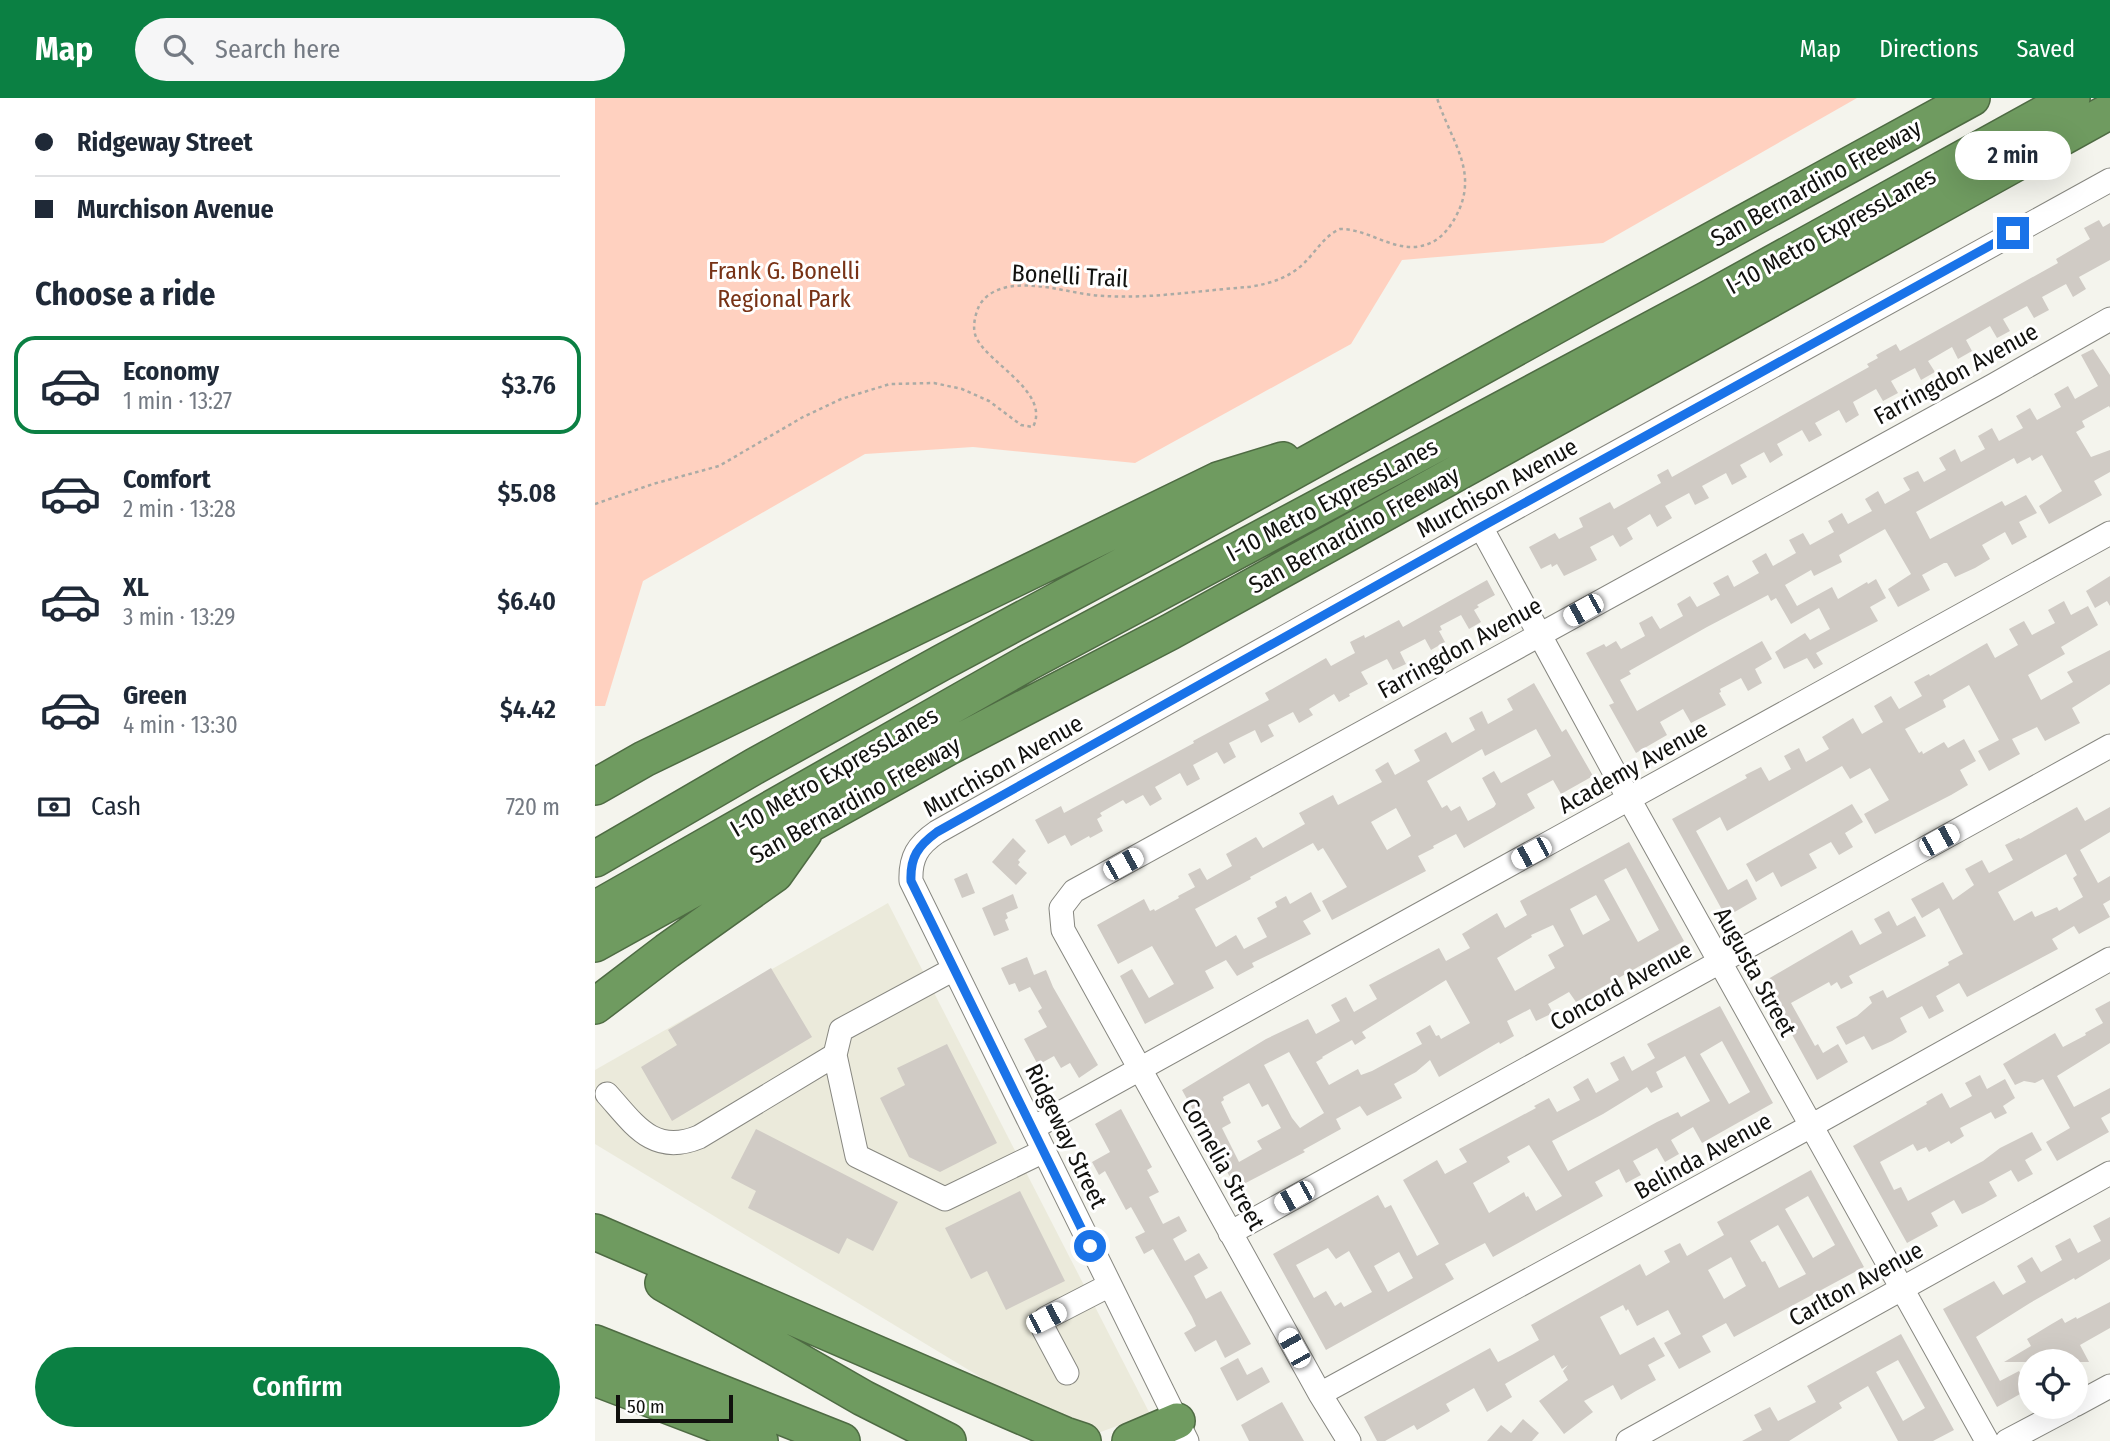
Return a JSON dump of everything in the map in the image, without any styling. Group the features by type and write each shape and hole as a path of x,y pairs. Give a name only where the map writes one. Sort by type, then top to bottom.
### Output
{"highway":[{"name":"San Bernardino Freeway","path":"595,859 754,766 1972,98"},
{"name":"I-10 Metro ExpressLanes","path":"595,886 875,722 2027,98"},
{"name":"I-10 Metro ExpressLanes","path":"595,909 1029,663 1708,299 2072,98"},
{"name":"San Bernardino Freeway","path":"595,944 949,747 1183,625 2110,111"},
{"path":"595,787 644,760 1218,480 1353,438"},
{"path":"595,774 644,760"},
{"path":"595,1006 775,874 811,824"},
{"path":"595,1232 1083,1441"},
{"path":"595,1242 863,1398 948,1441"},
{"path":"595,1343 842,1441"},
{"path":"595,1378 760,1441"},
{"path":"1130,1441 1182,1431"}],"street":[{"name":"Murchison Avenue","path":"915,851 937,832 1481,527 2110,180"},
{"name":"Farringdon Avenue","path":"1061,908 1074,891 1994,385 2110,318"},
{"name":"Augusta Street","path":"1481,527 1629,799 1987,1441"},
{"name":"Academy Avenue","path":"1033,1128 2110,533"},
{"name":"Concord Avenue","path":"1230,1233 2110,746"},
{"name":"Ridgeway Street","path":"915,851 910,866 911,881 1182,1431"},
{"name":"Cornelia Street","path":"1061,908 1063,930 1320,1395 1349,1441"},
{"name":"Belinda Avenue","path":"1320,1395 2110,960"},
{"path":"954,969 841,1030 835,1055 857,1156 945,1199 1044,1151"},
{"path":"607,1094 644,1134 664,1142 683,1144 835,1055"},
{"name":"Carlton Avenue","path":"1628,1441 2110,1173"},
{"path":"1067,1373 1043,1328 1046,1318 1110,1286"},
{"path":"2088,1398 2110,1387"},
{"path":"2007,1441 2048,1419"}],"path":[{"name":"Bonelli Trail","path":"595,504 653,484 719,466 803,417 841,399 890,384 934,383 963,388 989,401 1021,425 1033,427 1036,414 1032,401 1016,379 984,349 975,336 977,314 984,299 1006,287 1038,286 1090,295 1126,297 1267,284 1280,280 1299,268 1327,236 1340,229 1370,233 1403,246 1431,243 1448,229 1454,219 1465,185 1458,146 1437,98"}],"shaded area":[{"path":"888,903 1150,1414 1095,1434 1020,1401 595,1144 595,1070"}],"green space":[{"name":"Frank G. Bonelli Regional Park","path":"595,98 1857,98 1603,243 1402,260 1351,344 1135,463 973,447 865,454 643,581 605,706 595,706"}],"building":[{"path":"2099,220 2103,227 2110,223 2110,260 2079,277 2086,289 2073,297 2066,284 2042,297 2049,310 2034,318 2027,306 2003,319 2010,331 1997,338 1990,326 1966,340 1972,351 1958,359 1952,347 1928,361 1935,372 1921,380 1915,368 1891,381 1898,393 1883,401 1876,389 1853,402 1859,415 1846,423 1839,410 1815,423 1822,435 1809,442 1802,430 1777,444 1783,455 1770,463 1764,452 1740,465 1747,477 1732,485 1726,473 1702,486 1709,498 1695,505 1689,493 1665,506 1672,518 1657,527 1650,514 1627,528 1633,539 1620,547 1613,535 1590,547 1597,560 1564,576 1557,564 1541,569 1529,547 1555,533 1559,539 1583,527 1579,518 1610,502 1614,509 1661,483 1657,475 1668,469 1672,477 1869,367 1867,364 1878,358 1876,355 1896,344 1900,351 2058,263 2056,259 2090,239 2084,228"},
{"path":"2093,349 2110,375 2110,408 2109,406 2082,421 2085,427 2076,432 2091,457 2110,450 2110,472 2094,481 2102,495 2049,524 2039,506 2062,491 2042,455 2032,461 2030,457 2017,464 2014,458 1916,512 1930,539 2002,501 2005,506 2026,495 2037,513 2019,522 2027,537 2012,545 2005,532 1982,545 1990,559 1975,568 1955,577 1947,563 1944,563 1922,575 1930,590 1898,607 1888,589 1911,574 1885,529 1839,555 1842,562 1814,576 1811,570 1785,585 1797,606 1832,587 1838,599 1876,579 1886,598 1870,607 1878,621 1816,653 1823,664 1814,669 1807,658 1784,669 1775,652 1805,633 1810,640 1830,629 1819,608 1791,624 1776,598 1771,601 1768,595 1707,627 1629,671 1631,674 1620,680 1637,711 1762,641 1772,659 1755,669 1762,683 1748,691 1741,678 1720,689 1719,693 1726,705 1691,723 1683,709 1660,722 1667,735 1636,753 1609,705 1614,703 1586,653 1616,641 1621,649 1645,636 1639,623 1652,616 1660,629 1683,616 1677,604 1690,596 1697,607 1720,595 1713,583 1728,575 1734,587 1759,573 1752,561 1766,553 1773,566 1796,553 1789,540 1803,533 1810,545 1834,532 1828,521 1842,513 1848,524 1872,511 1865,499 1878,491 1885,504 1910,490 1903,478 1918,471 1924,482 1946,470 1939,458 1955,449 1961,462 1985,449 1978,436 1992,428 1999,441 2023,428 2016,416 2030,408 2037,420 2061,407 2054,394 2068,386 2075,399 2098,386 2081,355"},
{"path":"2110,576 2110,606 2107,601 2095,608 2086,591"},
{"path":"1487,580 1495,595 1477,605 1479,607 1474,610 1481,622 1469,629 1461,615 1440,626 1442,630 1439,631 1445,642 1431,650 1425,639 1400,652 1406,664 1393,670 1387,659 1361,672 1368,684 1349,694 1350,696 1339,702 1334,694 1309,709 1313,715 1299,723 1293,712 1268,725 1274,736 1261,743 1255,730 1229,743 1236,757 1224,764 1217,752 1193,765 1200,779 1187,786 1180,773 1155,787 1162,799 1150,806 1143,795 1126,804 1123,800 1100,813 1102,816 1097,819 1103,831 1090,838 1089,836 1071,846 1065,835 1048,844 1035,820 1061,806 1064,813 1194,743 1193,741 1269,700 1265,693 1326,658 1331,666 1355,653 1350,642 1364,635 1365,638 1399,620 1403,627"},
{"path":"2064,601 2071,615 2088,606 2098,625 2061,647 2065,654 2028,675 2041,700 2073,682 2067,672 2110,650 2110,684 2072,708 2080,723 2045,741 2037,727 2012,739 2020,754 1989,771 1978,751 1999,740 1969,685 1943,700 1946,707 1905,729 1919,753 1922,751 1923,754 1944,742 1948,748 1964,739 1976,761 1960,770 1968,785 1951,795 1875,834 1864,814 1889,800 1870,768 1850,779 1842,766 1727,831 1720,817 1696,831 1728,890 1747,879 1757,899 1726,917 1672,819 1747,778 1745,775 1761,767 1769,781 1791,769 1784,756 1799,748 1806,762 1829,749 1822,737 1853,718 1862,734 1883,722 1874,706 1891,696 1899,709 1922,696 1914,682 1929,674 1930,676 1987,643 1995,658 2018,645 2009,629 2024,621 2032,635 2055,623 2048,610"},
{"path":"1534,683 1562,732 1566,729 1593,776 1561,794 1553,780 1527,794 1535,808 1464,848 1456,834 1433,846 1434,848 1418,856 1426,871 1332,920 1322,901 1347,887 1323,848 1318,851 1313,843 1250,877 1251,879 1195,909 1216,947 1236,935 1244,949 1267,937 1257,918 1277,907 1275,902 1286,896 1290,904 1311,892 1321,911 1303,921 1311,934 1252,963 1254,967 1237,976 1226,960 1205,971 1214,988 1145,1024 1120,976 1132,969 1149,998 1174,984 1152,946 1118,964 1097,925 1144,899 1150,911 1155,911 1179,898 1178,896 1195,887 1188,874 1200,868 1207,880 1232,866 1226,854 1256,837 1263,848 1305,824 1299,813 1333,795 1338,805 1382,782 1375,770 1388,762 1395,775 1420,761 1414,750 1446,732 1452,743 1475,730 1469,718 1482,711 1488,724 1513,710 1507,699","holes":["1536,729 1551,756 1501,783 1494,771 1482,778 1496,804 1494,807 1468,821 1460,806 1451,811 1447,805 1442,808 1427,781 1482,749 1485,756","1396,808 1411,836 1387,850 1371,822"]},
{"path":"1852,804 1863,822 1845,833 1853,847 1839,855 1831,842 1809,854 1817,868 1781,887 1773,872 1756,882 1746,864"},
{"path":"2077,807 2085,821 2110,807 2110,832 2080,850 2098,883 2110,876 2110,900 2103,904 2110,917 2079,934 2074,926 2052,939 2058,949 1967,997 1959,983 1936,996 1944,1011 1929,1019 1922,1006 1900,1018 1907,1032 1892,1041 1872,1050 1864,1036 1846,1045 1836,1027 1857,1016 1872,1003 1869,997 1883,990 1887,998 1949,965 1948,962 1963,954 1939,908 1922,918 1911,899 1943,882 1953,900 1974,885 1965,869 1982,860 1989,873 2013,860 2005,845","holes":["2066,854 2077,875 2073,878 2083,897 2059,911 2057,907 2035,917 2032,911 2014,921 1998,892"]},
{"path":"1013,838 1026,851 1018,860 1018,865 1027,873 1016,885 992,862"},
{"path":"1629,842 1684,941 1576,1002 1569,992 1548,1004 1553,1013 1536,1021 1530,1009 1507,1021 1514,1036 1439,1077 1430,1060 1416,1072 1394,1084 1402,1098 1367,1116 1360,1106 1336,1119 1341,1129 1303,1150 1305,1152 1236,1188 1182,1090 1266,1039 1308,1019 1316,1034 1340,1021 1331,1005 1346,997 1354,1012 1377,999 1369,985 1439,948 1446,961 1470,948 1462,934 1497,913 1505,928 1527,915 1520,901","holes":["1626,868 1659,930 1638,942 1604,880","1596,895 1610,920 1583,935 1570,909","1553,925 1564,946 1548,955 1555,968 1515,991 1497,958 1532,937 1531,935","1446,980 1470,1023 1441,1039 1430,1025 1416,1033 1422,1044 1372,1071 1361,1075 1358,1069 1329,1085 1316,1062 1352,1040 1355,1045 1366,1038 1362,1032","1289,1052 1324,1113 1300,1128 1264,1065","1249,1083 1262,1107 1268,1104 1281,1128 1257,1141 1262,1149 1239,1162 1222,1128 1231,1123 1221,1102 1223,1097"]},
{"path":"967,873 975,893 962,898 954,879"},
{"path":"1013,894 1018,908 1006,913 1008,918 1005,920 1009,930 994,936 982,908"},
{"path":"1889,911 1897,926 1915,916 1926,936 1849,976 1853,983 1841,989 1837,982 1831,986 1829,982 1791,1003 1815,1046 1818,1044 1823,1053 1838,1044 1848,1062 1817,1080 1763,982 1852,930 1860,945 1882,933 1874,919"},
{"path":"1027,957 1034,975 1046,970 1098,1065 1079,1078 1070,1063 1061,1068 1054,1056 1038,1065 1024,1039 1047,1027 1038,1011 1042,1008 1030,987 1019,992 1015,983 1009,985 1001,968"},
{"path":"771,968 812,1037 672,1121 641,1067 677,1045 668,1030"},
{"path":"2110,1001 2110,1043 2057,1076 2074,1107 2110,1088 2110,1113 2101,1118 2109,1132 2057,1161 2046,1142 2070,1128 2043,1079 2035,1083 2024,1081 2015,1085 2003,1064 2055,1033 2063,1047 2086,1035 2085,1033 2103,1023 2095,1009"},
{"path":"1720,1006 1773,1103 1702,1143 1693,1127 1671,1140 1679,1154 1665,1162 1657,1148 1633,1161 1641,1175 1626,1183 1619,1169 1595,1182 1603,1196 1493,1257 1485,1243 1445,1264 1454,1279 1326,1350 1273,1254 1378,1195 1385,1208 1391,1205 1417,1256 1439,1244 1403,1180 1437,1160 1445,1174 1467,1162 1459,1149 1536,1108 1534,1106 1549,1098 1557,1112 1580,1100 1573,1087 1588,1078 1596,1093 1619,1080 1610,1063 1624,1056 1632,1071 1655,1058 1647,1044","holes":["1722,1041 1750,1092 1729,1104 1700,1054","1685,1056 1710,1101 1681,1117 1678,1112 1657,1122 1568,1171 1552,1141 1647,1087 1651,1093 1663,1087 1656,1072","1529,1145 1562,1196 1536,1211 1524,1192 1489,1213 1473,1183 1510,1162 1507,1157","1328,1248 1336,1259 1349,1251 1372,1292 1344,1307 1341,1302 1335,1306 1326,1291 1314,1298 1296,1265","1399,1252 1413,1278 1388,1292 1374,1266"]},
{"path":"947,1044 997,1143 940,1172 909,1157 880,1098 905,1085 897,1068"},
{"path":"1980,1075 1987,1089 2005,1079 2015,1098 2003,1106 2007,1113 1995,1119 1991,1112 1960,1128 1964,1136 1951,1144 1949,1141 1929,1152 1926,1147 1917,1151 1913,1144 1880,1162 1894,1190 1901,1187 1908,1201 2032,1132 2042,1150 2025,1160 2033,1174 2018,1182 2011,1170 1989,1182 1997,1196 1962,1214 1954,1200 1931,1213 1938,1226 1907,1243 1853,1146 1942,1093 1950,1108 1972,1096 1965,1083"},
{"path":"1121,1109 1152,1167 1147,1170 1159,1192 1149,1197 1163,1224 1179,1216 1187,1231 1173,1239 1185,1261 1199,1253 1208,1268 1194,1276 1206,1299 1221,1291 1251,1344 1225,1358 1216,1340 1195,1352 1184,1333 1196,1326 1192,1317 1153,1249 1144,1254 1135,1237 1145,1232 1131,1207 1126,1210 1105,1171 1099,1175 1092,1162 1110,1152 1095,1124"},
{"path":"756,1129 898,1202 873,1251 847,1238 839,1254 748,1208 756,1191 731,1178"},
{"path":"1811,1170 1864,1267 1734,1337 1726,1323 1702,1336 1711,1352 1679,1369 1664,1343 1681,1334 1668,1310 1637,1326 1623,1305 1600,1317 1620,1355 1654,1337 1665,1356 1648,1365 1656,1380 1621,1400 1613,1385 1584,1401 1593,1412 1564,1434 1539,1401 1568,1380 1563,1371 1568,1365 1562,1369 1554,1355 1505,1384 1512,1397 1487,1412 1474,1388 1446,1404 1450,1411 1417,1430 1414,1425 1385,1441 1377,1441 1364,1417 1490,1348 1498,1362 1512,1355 1539,1340 1531,1325 1640,1264 1646,1276 1670,1262 1664,1251 1680,1243 1687,1256 1724,1235 1717,1222","holes":["1808,1196 1835,1245 1813,1258 1785,1209","1778,1225 1806,1274 1779,1288 1765,1261 1762,1262 1750,1241","1731,1257 1746,1286 1724,1299 1708,1270"]},
{"path":"1020,1191 1065,1281 1006,1310 987,1271 971,1279 945,1228"},
{"path":"2110,1217 2110,1259 2030,1303 1976,1337 2000,1381 2018,1372 2018,1395 1997,1407 1943,1309 1994,1281 2003,1295 2026,1282 2017,1266 2032,1257 2041,1272 2062,1260 2055,1246 2070,1238 2078,1253 2101,1241 2093,1226"},
{"path":"2110,1302 2110,1328 2080,1345 2082,1349 2026,1349 2031,1346 2027,1339 2062,1318 2065,1323 2076,1317 2077,1319"},
{"path":"1901,1334 1954,1430 1933,1441 1898,1441 1868,1386 1839,1403 1842,1408 1789,1441 1742,1441 1762,1430 1754,1415 1770,1407 1778,1421 1816,1402 1807,1386","holes":["1898,1360 1925,1408 1903,1421 1876,1372"]},
{"path":"2018,1354 2018,1362 2004,1362"},
{"path":"1238,1358 1247,1375 1262,1367 1270,1382 1237,1401 1220,1368"},
{"path":"1282,1402 1304,1441 1249,1441 1241,1425"},
{"path":"1523,1419 1539,1433 1532,1441 1487,1441 1501,1425 1511,1433"}],"route":[{"path":"1090,1246 911,881 910,866 915,851 937,832 2013,233"}]}
